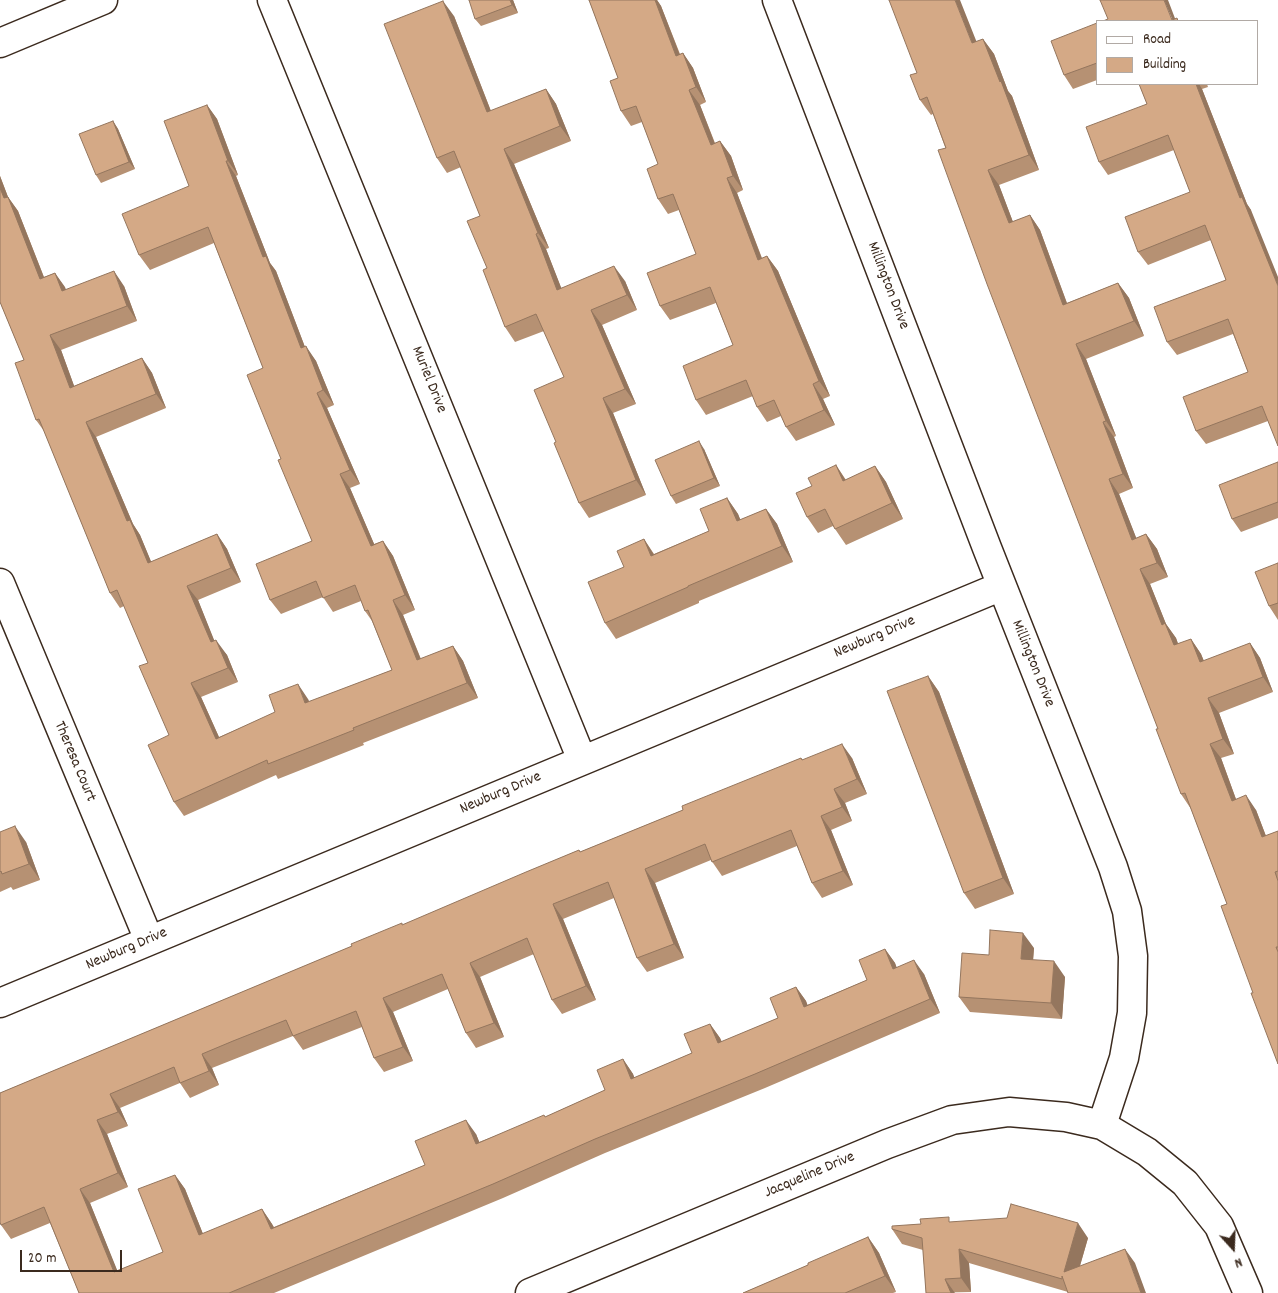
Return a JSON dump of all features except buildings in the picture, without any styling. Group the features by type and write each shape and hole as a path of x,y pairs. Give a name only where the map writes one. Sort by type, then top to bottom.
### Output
{"street":[{"path":"0,43 103,0"},
{"name":"Muriel Drive","path":"272,0 582,760"},
{"name":"Millington Drive","path":"777,0 1002,586 1113,866 1127,911 1133,956 1132,1013 1124,1058 1102,1125"},
{"name":"Theresa Court","path":"0,584 149,940"},
{"name":"Newburg Drive","path":"0,1003 1002,586"},
{"name":"Jacqueline Drive","path":"530,1293 887,1144 952,1120 1009,1112 1066,1117 1102,1125"},
{"path":"1102,1125 1146,1152 1185,1183 1219,1226 1248,1293"}]}
